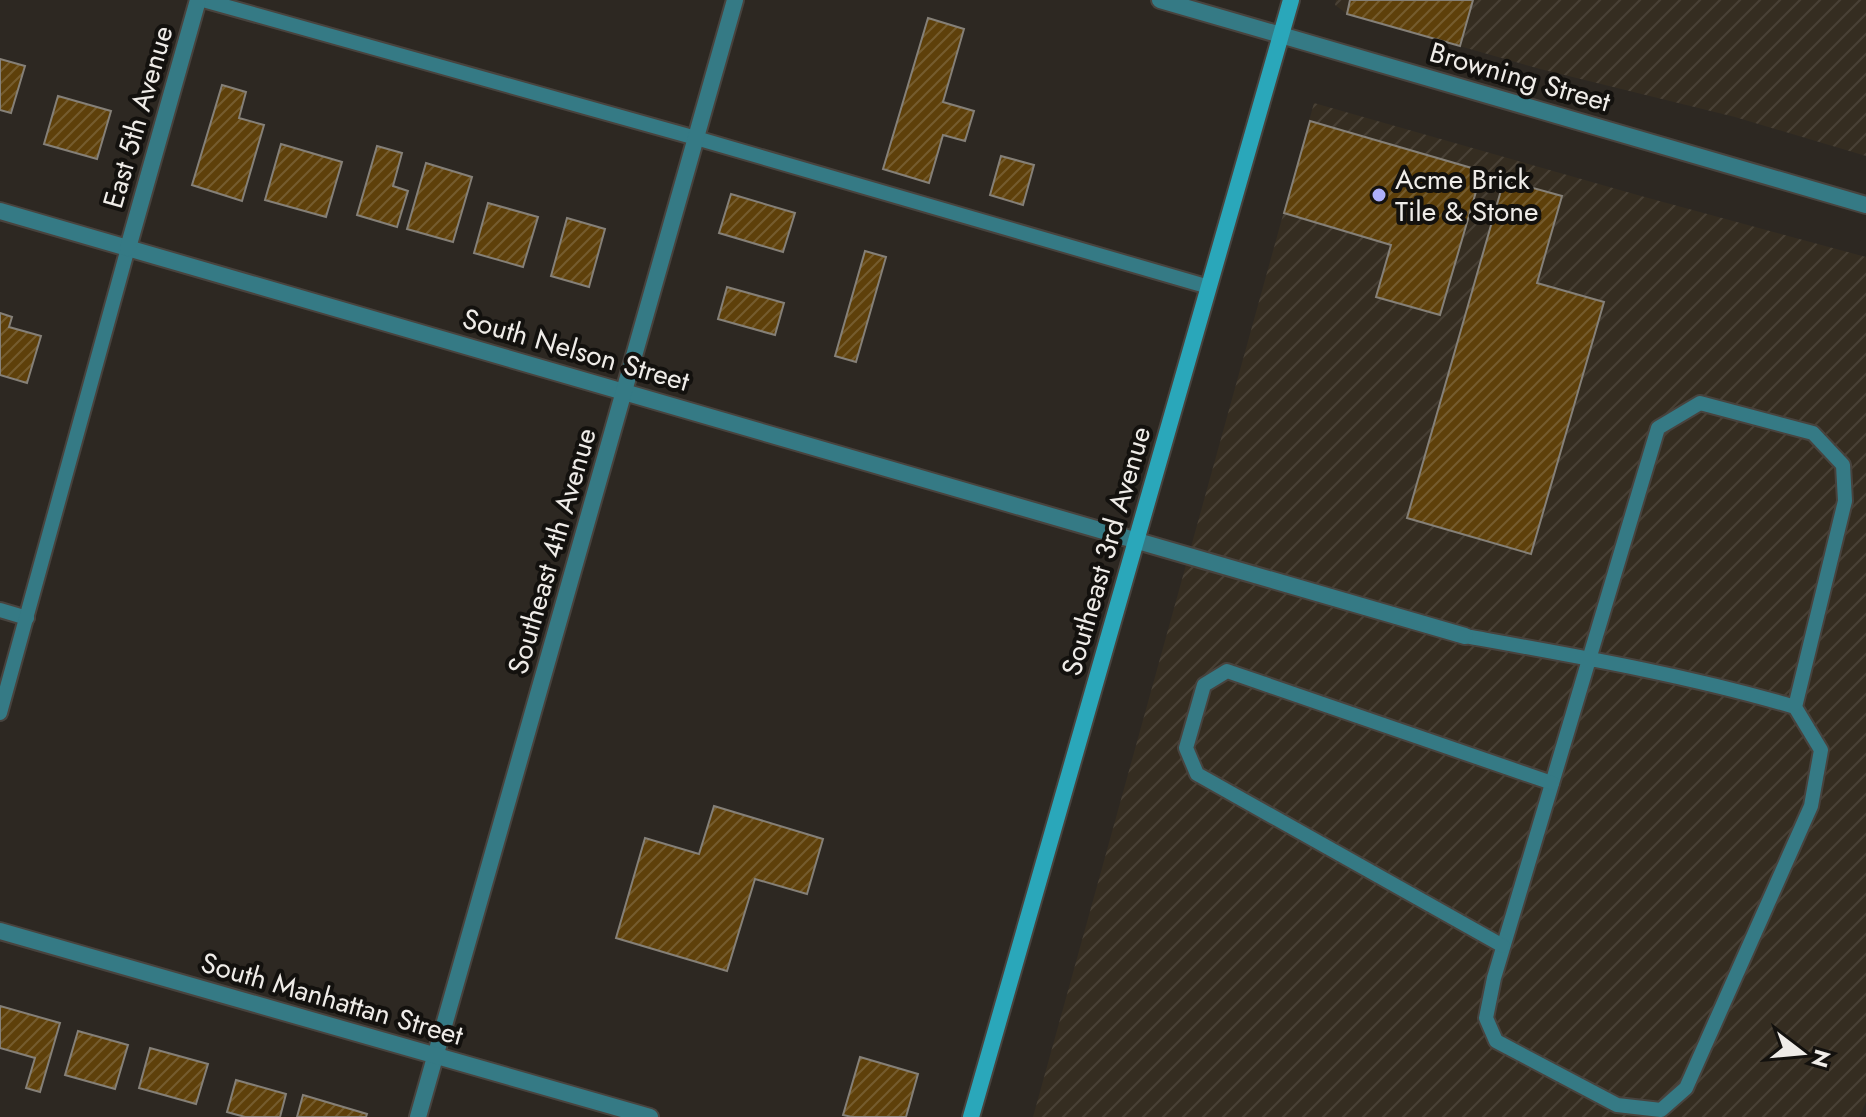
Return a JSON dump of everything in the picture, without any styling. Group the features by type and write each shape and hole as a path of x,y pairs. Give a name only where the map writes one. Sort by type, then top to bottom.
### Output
{"main road":[{"name":"Southeast 3rd Avenue","path":"971,1117 1291,0"}],"street":[{"name":"East 5th Avenue","path":"128,248 200,0"},
{"name":"Southeast 4th Avenue","path":"418,1117 735,0"},
{"name":"Browning Street","path":"1160,0 1866,205"},
{"name":"South Nelson Street","path":"0,211 1465,636"},
{"name":"South Manhattan Street","path":"0,931 650,1117"}],"lane":[{"path":"200,0 696,138 1209,287"},
{"path":"0,713 128,248"},
{"path":"1465,636 1589,658 1722,686 1795,707 1821,750 1811,806 1686,1088 1661,1110 1617,1105 1496,1041 1486,1018 1503,946 1552,783 1589,658 1658,428 1700,403 1813,433 1843,465 1845,501 1795,707"},
{"path":"0,610 27,618"},
{"path":"1503,946 1197,774 1186,748 1204,685 1227,671 1552,783"}],"shaded area":[{"path":"1336,0 1866,0 1866,156 1735,117 1540,69 1347,14 1335,5"},
{"path":"1314,103 1866,257 1866,1102 1859,1117 1033,1117"}],"building":[{"path":"1350,0 1473,0 1460,46 1347,14"},
{"path":"928,18 964,29 943,102 974,111 965,141 943,135 929,183 883,169"},
{"path":"0,59 25,66 11,113 0,110"},
{"path":"222,85 246,92 239,118 264,125 242,201 192,185"},
{"path":"58,96 111,111 97,159 44,144"},
{"path":"1310,121 1482,171 1440,315 1376,297 1391,245 1284,213"},
{"path":"281,144 342,162 326,217 265,200"},
{"path":"377,146 402,153 393,186 408,191 397,227 357,215"},
{"path":"1001,156 1034,165 1023,205 990,195"},
{"path":"426,163 472,177 453,242 407,229"},
{"path":"1504,180 1562,196 1537,283 1604,302 1531,554 1407,518"},
{"path":"731,194 795,213 783,252 719,233"},
{"path":"488,203 538,217 523,267 474,253"},
{"path":"567,218 605,229 589,287 551,276"},
{"path":"865,251 886,257 856,362 835,356"},
{"path":"727,287 784,303 775,335 718,319"},
{"path":"0,313 12,317 9,327 41,336 27,383 0,375"},
{"path":"714,806 823,839 807,894 755,879 727,971 616,938 645,838 699,854"},
{"path":"0,1006 60,1023 40,1092 26,1088 35,1058 0,1048"},
{"path":"78,1031 128,1045 115,1089 65,1075"},
{"path":"150,1048 208,1064 196,1104 139,1088"},
{"path":"860,1057 918,1074 906,1117 843,1115"},
{"path":"236,1080 286,1094 280,1117 245,1117 227,1112"},
{"path":"303,1095 367,1114 366,1117 297,1117"}],"place":[{"name":"Acme Brick Tile & Stone","path":"1379,195"}]}
